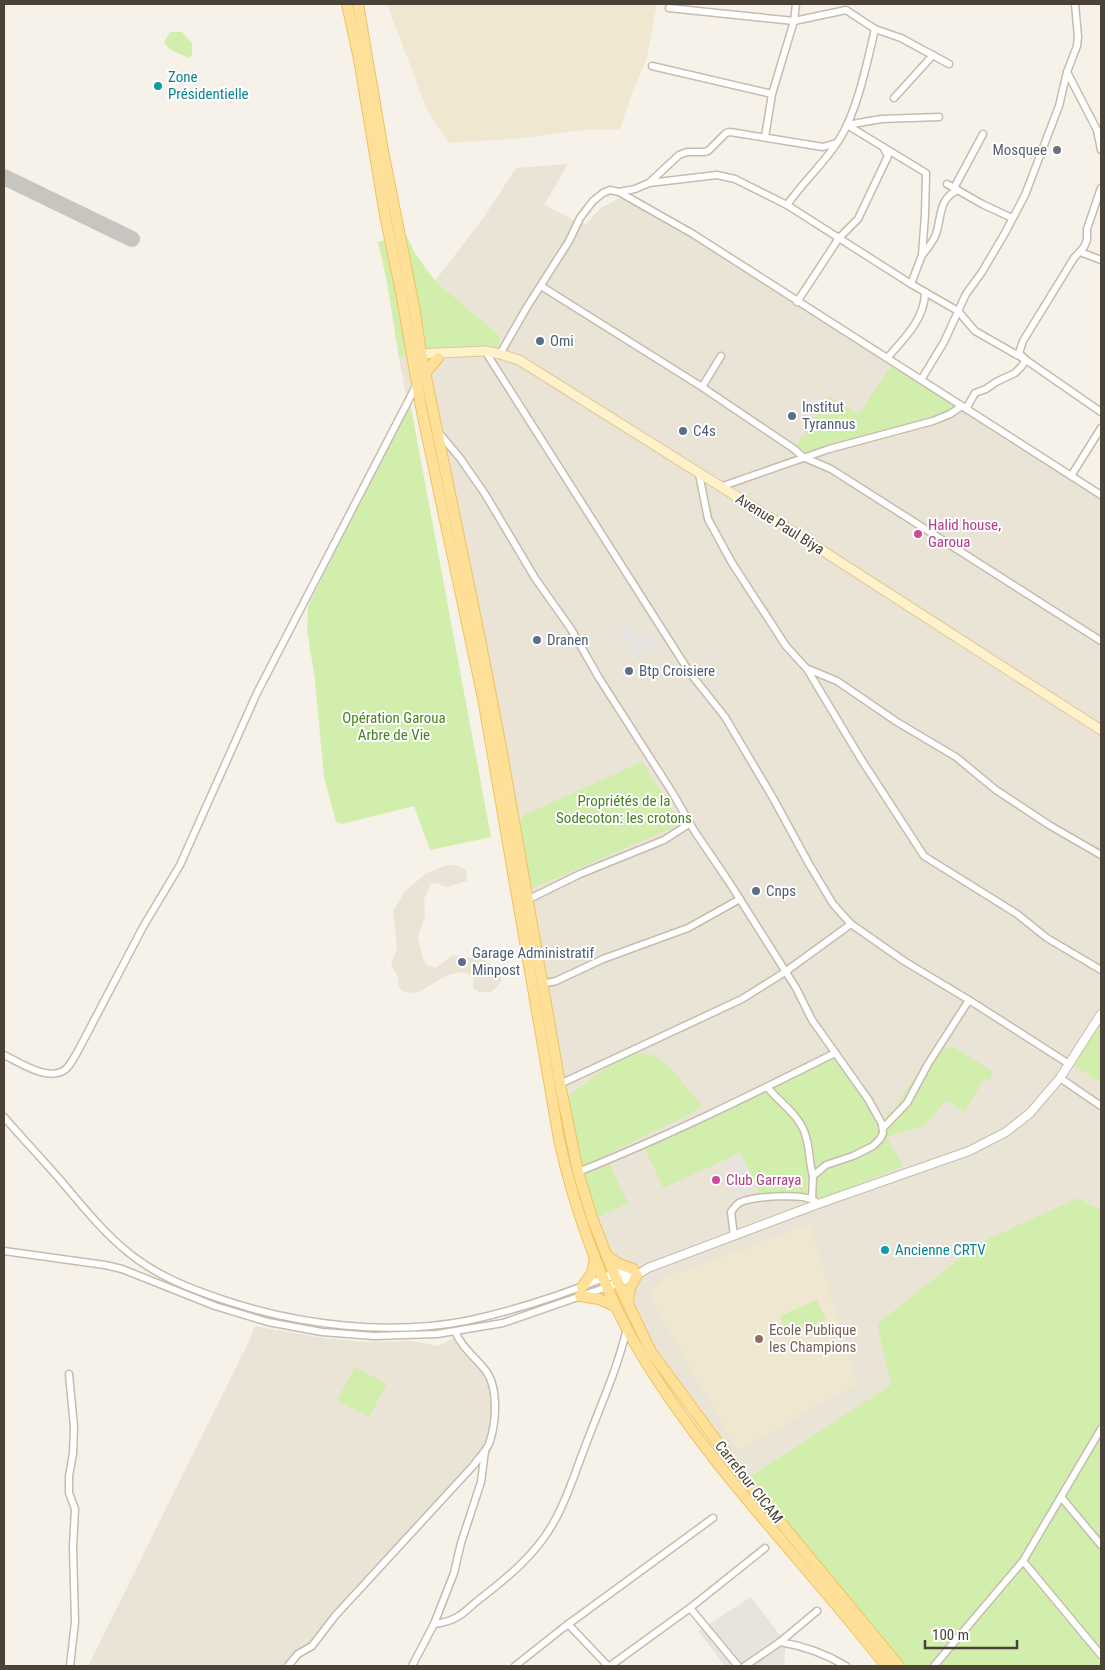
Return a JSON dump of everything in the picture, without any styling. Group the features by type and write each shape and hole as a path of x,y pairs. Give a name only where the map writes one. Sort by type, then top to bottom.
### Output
{"main road":[{"path":"347,4 359,59 384,215 417,358 425,373 480,639 560,1084 578,1172 592,1218 606,1283 615,1306 641,1354 686,1421 733,1482 886,1666"},
{"path":"358,4 415,312 417,383 484,698 563,1157 578,1208 601,1256 635,1272 628,1303"},
{"name":"Avenue Paul Biya","path":"417,358 458,352 486,352 519,360 806,540 1101,730"},
{"path":"425,373 443,355"},
{"path":"601,1256 581,1292 615,1306"},
{"name":"Carrefour CICAM","path":"601,1256 616,1279 652,1352 744,1478 899,1666"}],"street":[{"path":"765,138 772,94 794,21 796,4"},
{"path":"920,380 944,342 966,294 982,272 1025,195 1059,106 1078,37 1076,4"},
{"path":"669,8 794,21 846,10 875,29 901,38 949,64"},
{"path":"787,205 836,143 847,125 864,73 875,29"},
{"path":"894,98 933,55"},
{"path":"652,66 772,94"},
{"path":"1067,72 1097,130 1101,150"},
{"path":"847,125 881,119 939,117"},
{"path":"847,125 926,173 922,255 911,284"},
{"path":"649,183 679,155 687,152 708,151 726,133 730,132 824,147 836,143"},
{"path":"922,255 936,235 942,207 946,198 956,189 983,134"},
{"path":"797,302 839,238 858,219 888,156 881,145"},
{"path":"619,192 635,189 649,183 717,175 725,176 787,205 911,284 958,311 975,331 1026,360 1101,412"},
{"path":"947,184 1012,218"},
{"path":"1026,360 1019,353 1023,342 1074,258 1088,240 1087,229 1101,188"},
{"path":"500,354 569,241 580,218 593,201 603,193 610,190 619,192 692,234 1101,495"},
{"path":"1080,252 1101,260"},
{"path":"541,286 702,387 803,457 831,469 1101,641"},
{"path":"887,358 916,324 924,302 925,292"},
{"path":"486,352 685,665 725,717 833,904 851,924 904,961 1069,1064"},
{"path":"702,387 721,356"},
{"path":"720,487 778,468 803,457 933,422 964,407 974,394 1015,372 1026,360"},
{"path":"4,1055 30,1068 57,1074 67,1068 79,1049 143,927 180,865 261,686 417,383"},
{"path":"1071,476 1101,428"},
{"path":"436,430 460,458 485,494 535,578 571,630 599,678 672,792 689,824 740,899 796,988 812,1020 868,1099 883,1128 880,1139 873,1146 853,1156 826,1165 813,1176"},
{"path":"699,474 708,519 720,542 786,646 807,668 861,759 924,856 1017,914 1047,938 1101,970"},
{"path":"807,668 837,681 897,722 956,757 996,790 1036,817 1101,855"},
{"path":"527,900 580,874 664,840 689,824"},
{"path":"542,984 556,981 597,962 688,928 740,899"},
{"path":"560,1084 742,999 785,972 851,924"},
{"path":"883,1128 907,1104 928,1064 969,1000"},
{"path":"4,1117 113,1239 143,1263 175,1281 245,1307 293,1318 356,1326 397,1327 436,1325 466,1321 581,1292 984,1144 1006,1132 1030,1113 1060,1078 1101,1014"},
{"path":"578,1172 608,1161 710,1116 835,1053"},
{"path":"1060,1078 1101,1106"},
{"path":"768,1087 799,1120 803,1127 813,1176 812,1199"},
{"path":"734,1236 731,1212 740,1203 749,1199 783,1197 812,1199 818,1204"},
{"path":"4,1251 122,1269 215,1306 252,1318 322,1332 374,1336 437,1337 455,1331 503,1322 548,1309 581,1292 606,1283"},
{"path":"436,1325 437,1337"},
{"path":"434,1624 446,1622 460,1615 490,1591 518,1567 548,1532 566,1495 608,1390 627,1328"},
{"path":"288,1666 298,1654 312,1646 331,1620 485,1450 489,1442 495,1397 487,1373 460,1342 455,1331"},
{"path":"69,1374 74,1427 69,1493 75,1508 73,1554 75,1622 70,1666"},
{"path":"934,1666 1022,1561 1101,1429"},
{"path":"412,1666 434,1624 454,1573 461,1543 475,1504 484,1466 485,1450"},
{"path":"1060,1497 1100,1540"},
{"path":"515,1666 568,1624 713,1518"},
{"path":"568,1624 609,1666 690,1608 765,1548"},
{"path":"1022,1561 1101,1655"},
{"path":"690,1608 738,1666"},
{"path":"745,1666 780,1642 817,1610"},
{"path":"780,1642 797,1645 833,1658 846,1666"}],"shaded area":[{"path":"387,4 657,4 646,61 633,90 620,129 583,130 524,138 449,143 427,110"},
{"path":"568,164 544,205 586,224 601,208 628,193 1101,495 1101,1210 1078,1198 892,1385 743,1481 648,1351 579,1173 483,667 422,381 406,395 399,358 418,356 447,347 481,346 496,350 501,340 499,335 435,281 484,217 516,168"},
{"path":"630,625 640,641 653,631 657,643 633,658 618,633"},
{"path":"456,865 466,870 467,881 446,887 436,883 431,884 424,899 425,916 418,937 423,959 426,964 436,968 453,955 485,960 498,970 502,980 491,992 479,992 474,989 474,976 462,972 447,975 419,992 408,993 402,991 397,975 391,965 397,949 393,911 405,891 427,873 444,866"},
{"path":"741,1153 758,1190 739,1199 728,1175 734,1171 732,1166 726,1169 722,1162"},
{"name":"Ecole Publique les Champions","path":"810,1224 857,1383 738,1451 648,1294 667,1277"},
{"path":"254,1326 324,1338 365,1342 413,1341 438,1346 455,1337 460,1338 488,1368 496,1403 492,1436 480,1456 289,1666 88,1666 252,1335"},
{"path":"751,1597 786,1643 784,1666 725,1666 698,1631"}],"green space":[{"path":"170,32 182,32 192,43 192,55 188,58 169,49 164,42"},
{"path":"406,235 416,255 435,281 499,335 500,343 495,350 469,346 447,348 399,358 387,282 378,242"},
{"path":"893,362 962,406 950,414 803,457 794,449 829,396 859,414"},
{"name":"Opération Garoua Arbre de Vie","path":"410,402 491,837 430,850 414,806 342,824 336,822 324,777 315,680 307,630 308,606"},
{"name":"Propriétés de la Sodecoton: les crotons","path":"642,762 681,824 524,892 516,829 524,815"},
{"path":"1101,1021 1101,1083 1073,1065"},
{"path":"952,1046 994,1072 989,1080 984,1079 965,1112 946,1100 926,1125 887,1137 903,1166 808,1204 802,1201 808,1197 811,1184 808,1179 806,1197 761,1197 758,1195 758,1190 740,1153 663,1188 646,1151 644,1141 832,1055 871,1110 879,1131 888,1113 893,1112 910,1083 924,1065 932,1057"},
{"path":"636,1053 653,1055 670,1067 702,1106 689,1115 581,1168 563,1100 610,1065"},
{"path":"608,1161 628,1203 601,1216 593,1216 581,1172"},
{"path":"1078,1198 1101,1210 1101,1666 896,1666 743,1481 891,1385 877,1324 979,1243"},
{"path":"817,1300 826,1320 788,1336 780,1316"},
{"path":"355,1367 387,1384 369,1417 337,1400"}],"taxiway":[{"path":"4,177 132,239"}],"place":[{"name":"Zone Présidentielle","path":"158,86"},
{"name":"Mosquee","path":"1057,150"},
{"name":"Omi","path":"540,341"},
{"name":"Institut Tyrannus","path":"792,416"},
{"name":"C4s","path":"683,431"},
{"name":"Halid house, Garoua","path":"918,534"},
{"name":"Dranen","path":"537,640"},
{"name":"Btp Croisiere","path":"629,671"},
{"name":"Cnps","path":"756,891"},
{"name":"Garage Administratif Minpost","path":"462,962"},
{"name":"Club Garraya","path":"716,1180"},
{"name":"Ancienne CRTV","path":"885,1250"},
{"name":"Ecole Publique les Champions","path":"759,1339"}]}
